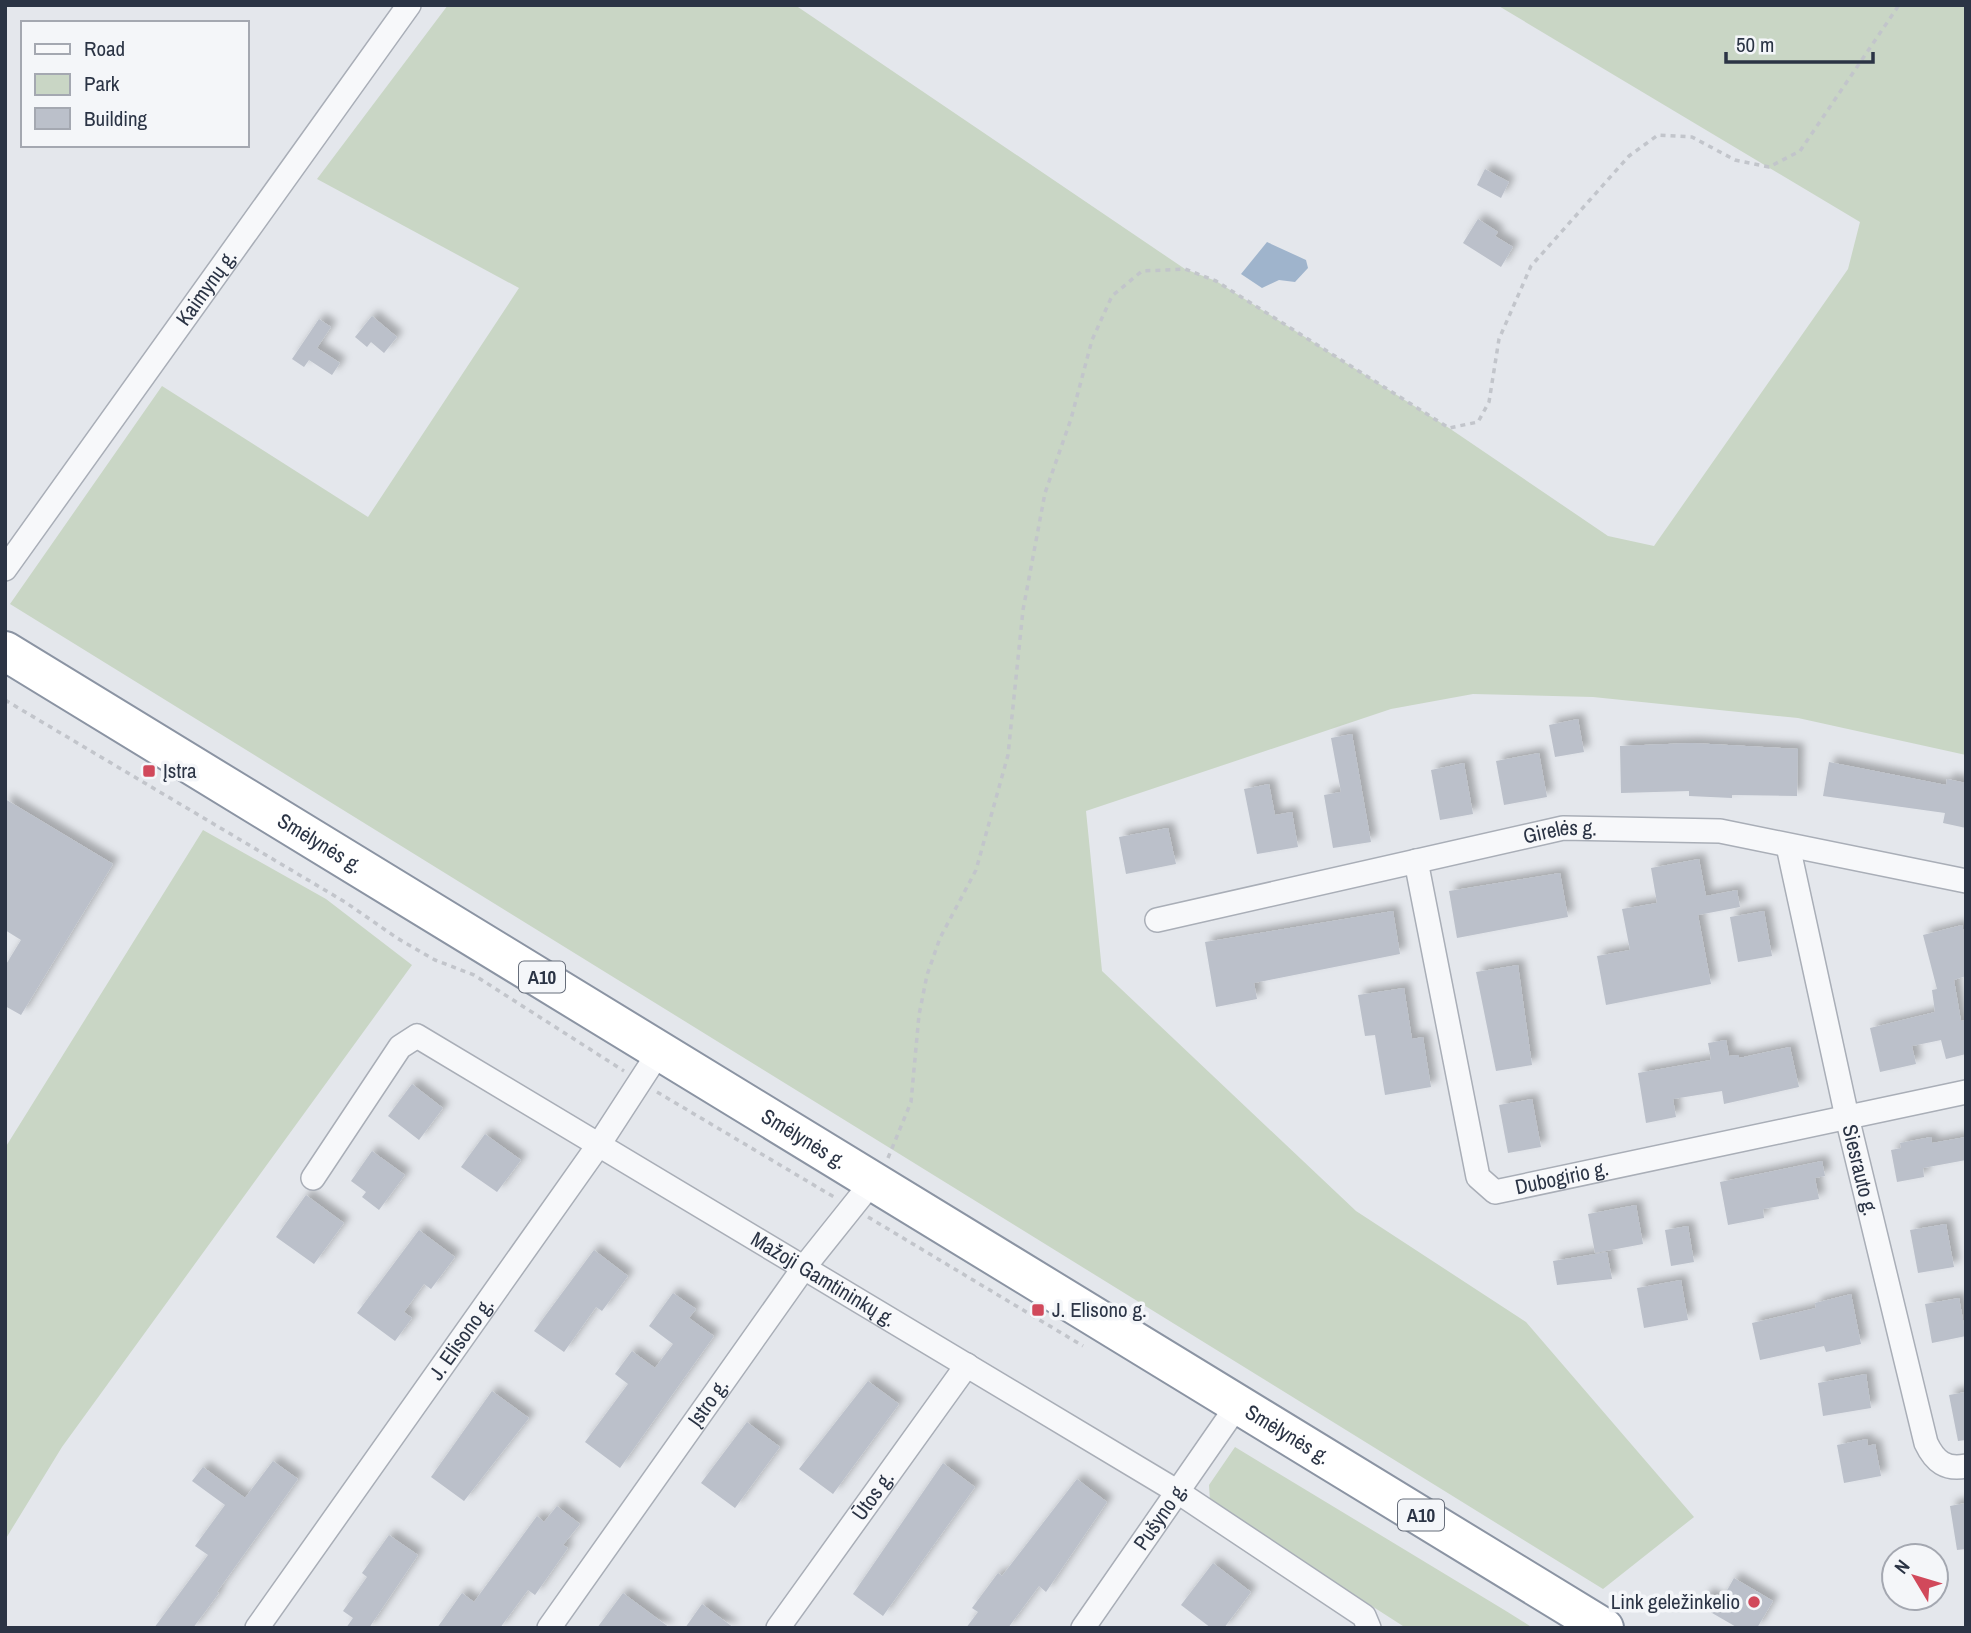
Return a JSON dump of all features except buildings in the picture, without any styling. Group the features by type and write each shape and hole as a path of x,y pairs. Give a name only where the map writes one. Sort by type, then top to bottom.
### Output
{"highway":[{"name":"Smėlynės g.","path":"5,651 661,1049 864,1195 1239,1403 1604,1628"}],"street":[{"name":"Kaimynų g.","path":"5,569 409,5"},
{"name":"Girelės g.","path":"1157,920 1563,828 1720,831 1966,881"},
{"name":"Siesrauto g.","path":"1788,846 1847,1117 1926,1444 1932,1455 1942,1464 1952,1469 1966,1466"},
{"name":"Dubogirio g.","path":"1416,862 1478,1177 1494,1192 1966,1092"},
{"name":"Mažoji Gamtininkų g.","path":"313,1178 400,1047 417,1036 600,1143 1178,1492 1364,1616 1369,1628"},
{"name":"J. Elisono g.","path":"257,1628 600,1143 661,1049"},
{"name":"Įstro g.","path":"549,1628 805,1266 864,1195"},
{"name":"Ūtos g.","path":"778,1628 967,1365"},
{"name":"Pušyno g.","path":"1083,1628 1239,1403"}],"path":[{"path":"864,1195 889,1157 908,1111 919,1016 927,975 940,938 976,870 1009,755 1023,610 1045,493 1071,419 1091,340 1112,296 1142,271 1185,269 1216,281 1449,428 1478,422 1489,402 1499,339 1531,267 1629,156 1658,135 1692,137 1735,160 1769,167 1800,151 1899,5"},
{"path":"5,700 345,902 397,938 435,960 474,975 641,1082 864,1195 1091,1351"}],"green space":[{"path":"448,5 795,5 1185,269 1216,281 1449,428 1608,536 1654,546 1848,269 1860,222 1497,5 1966,5 1966,755 1798,718 1593,697 1473,694 1391,709 1086,811 1102,971 1356,1211 1526,1322 1694,1517 1603,1589 10,604 162,386 368,517 519,288 317,179"},
{"path":"203,830 326,899 412,965 62,1447 5,1540 5,1148"},
{"path":"1235,1447 1533,1628 1406,1628 1210,1502 1209,1485"}],"water":[{"path":"1267,242 1306,260 1308,268 1295,282 1279,280 1262,288 1241,274"}],"place":[{"name":"Įstra","path":"149,771"},
{"name":"J. Elisono g.","path":"1038,1310"},
{"name":"Link geležinkelio","path":"1754,1602"}]}
